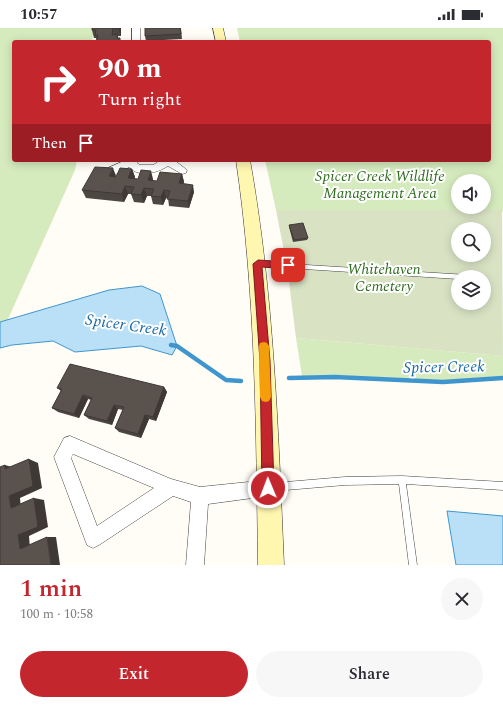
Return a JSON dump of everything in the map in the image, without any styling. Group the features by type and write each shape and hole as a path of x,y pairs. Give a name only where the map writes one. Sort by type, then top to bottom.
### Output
{"main road":[{"path":"218,28 221,40"},
{"path":"243,162 250,197 258,264 265,361 271,565"}],"street":[{"path":"136,28 136,40"},
{"path":"112,171 130,162"},
{"path":"133,162 137,169 155,169 165,162"},
{"path":"168,162 182,170"},
{"path":"171,487 93,540 62,457 70,444 171,487 200,496 268,488"},
{"path":"195,565 200,496"}],"lane":[{"path":"258,264 451,276"},
{"path":"402,480 413,565"},
{"path":"268,488 345,482 402,480 503,486"}],"green space":[{"path":"0,28 94,28 92,40 12,40 12,162 77,162 75,170 0,337"},
{"name":"Spicer Creek Wildlife Management Area","path":"237,28 503,28 503,213 502,210 491,210 491,174 451,174 451,210 276,210 265,162 491,162 491,40 240,40"},
{"name":"Whitehaven Cemetery","path":"276,210 451,210 451,214 491,214 491,210 502,210 503,356 296,338 287,266"},
{"path":"296,338 503,356 503,377 443,381 335,375 302,376"}],"water":[{"path":"142,286 160,294 177,346 172,355 141,346 75,352 53,341 12,345 0,348 0,322 109,290"},
{"path":"447,511 503,516 503,565 456,565"}],"building":[{"path":"92,28 113,28 112,35 117,34 117,38 120,38 120,40 97,40 98,35 95,35 96,30 92,30"},
{"path":"145,28 180,28 181,34 145,36"},
{"path":"95,167 113,168 109,176 116,177 120,168 132,169 128,178 138,179 141,170 151,171 148,180 157,181 160,172 182,174 179,183 193,185 188,201 167,199 170,191 164,190 161,197 151,196 154,189 144,188 141,195 131,194 134,187 125,186 122,194 82,190"},
{"path":"303,223 308,238 294,240 289,225"},
{"path":"70,364 164,387 153,417 145,415 138,434 115,428 124,407 114,405 107,421 84,415 92,398 83,395 74,414 52,408 62,389 57,388"},
{"path":"29,459 33,486 9,496 11,508 34,498 38,527 18,535 20,549 47,537 51,565 0,565 0,467 5,465 5,469"}],"waterway":[{"name":"Spicer Creek","path":"171,345 177,346 226,380 241,381"},
{"name":"Spicer Creek","path":"289,378 335,377 443,382 503,378"}],"slow traffic":[{"path":"264,346 266,397"}],"route":[{"path":"268,488 265,361 258,264 288,265"}]}
